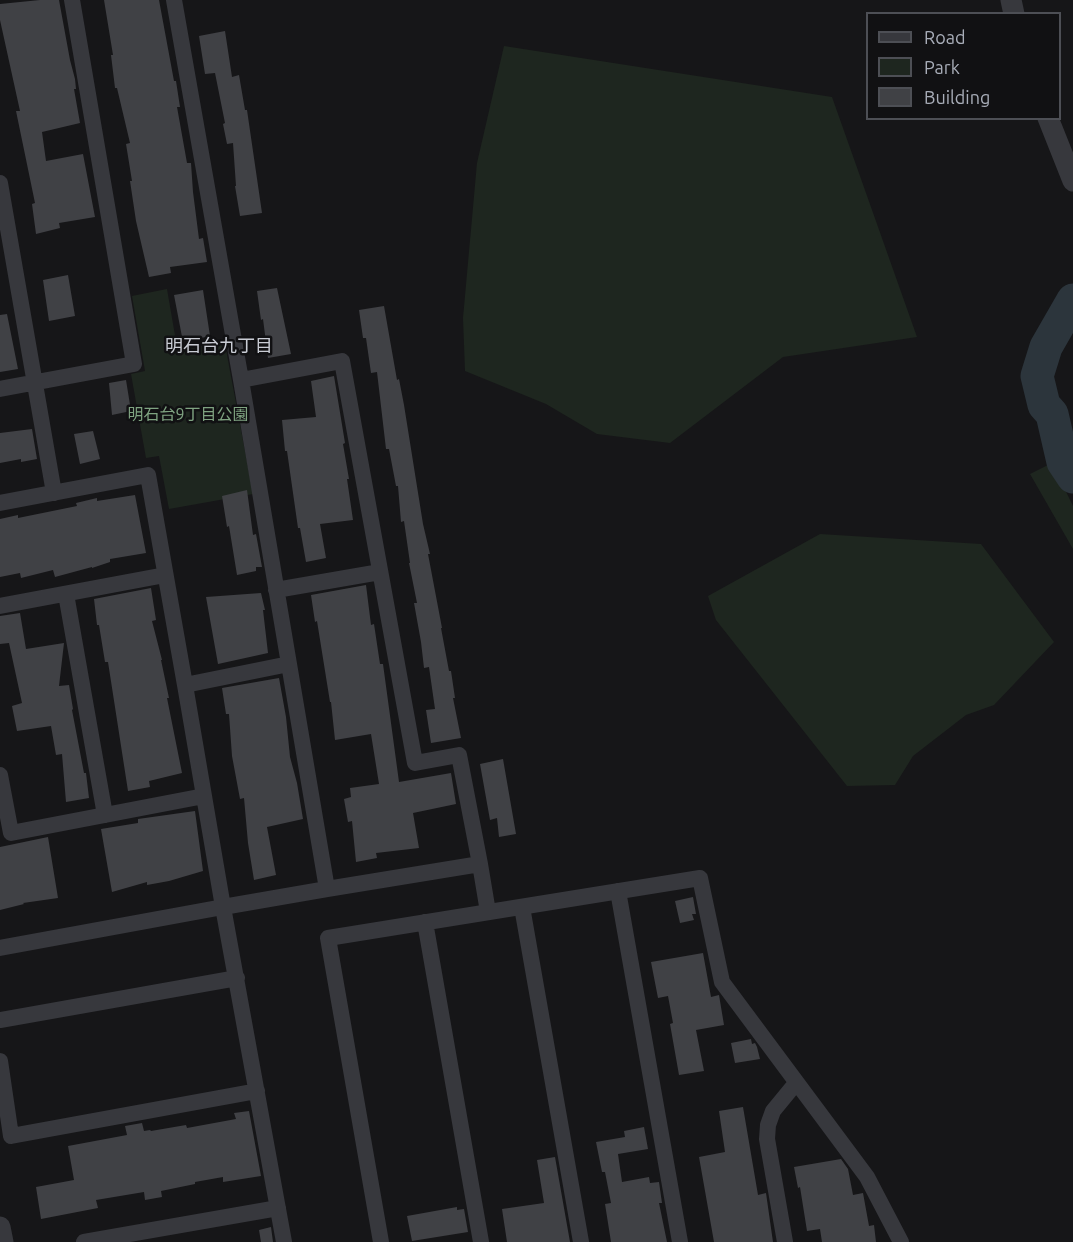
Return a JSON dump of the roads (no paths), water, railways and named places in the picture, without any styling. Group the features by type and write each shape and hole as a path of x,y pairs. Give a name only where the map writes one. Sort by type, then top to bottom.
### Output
{"street":[{"path":"0,390 134,364 72,0"},
{"path":"174,0 327,890"},
{"path":"1049,120 1073,181"},
{"path":"0,183 54,493"},
{"path":"241,380 342,362 415,763 459,755 488,912"},
{"path":"0,503 148,475 284,1242"},
{"path":"276,590 380,572"},
{"path":"0,606 165,575"},
{"path":"66,594 105,815"},
{"path":"185,685 289,664"},
{"path":"0,775 11,833 204,796"},
{"path":"0,948 223,907 480,864"},
{"path":"381,1242 328,938 700,878 722,982 867,1177 901,1242"},
{"path":"618,891 680,1242"},
{"path":"522,907 580,1242"},
{"path":"425,922 481,1242"},
{"path":"0,1020 237,978"},
{"path":"0,1061 11,1136 257,1091"},
{"path":"785,1242 766,1139 773,1111 796,1083"},
{"path":"84,1242 278,1208"},
{"path":"0,1227 3,1242"}],"waterway":[{"path":"1073,300 1046,347 1037,376 1044,405 1052,414 1063,462 1073,477"}],"district":[{"name":"明石台九丁目","path":"219,346"}],"park label":[{"name":"明石台9丁目公園","path":"188,415"}]}
